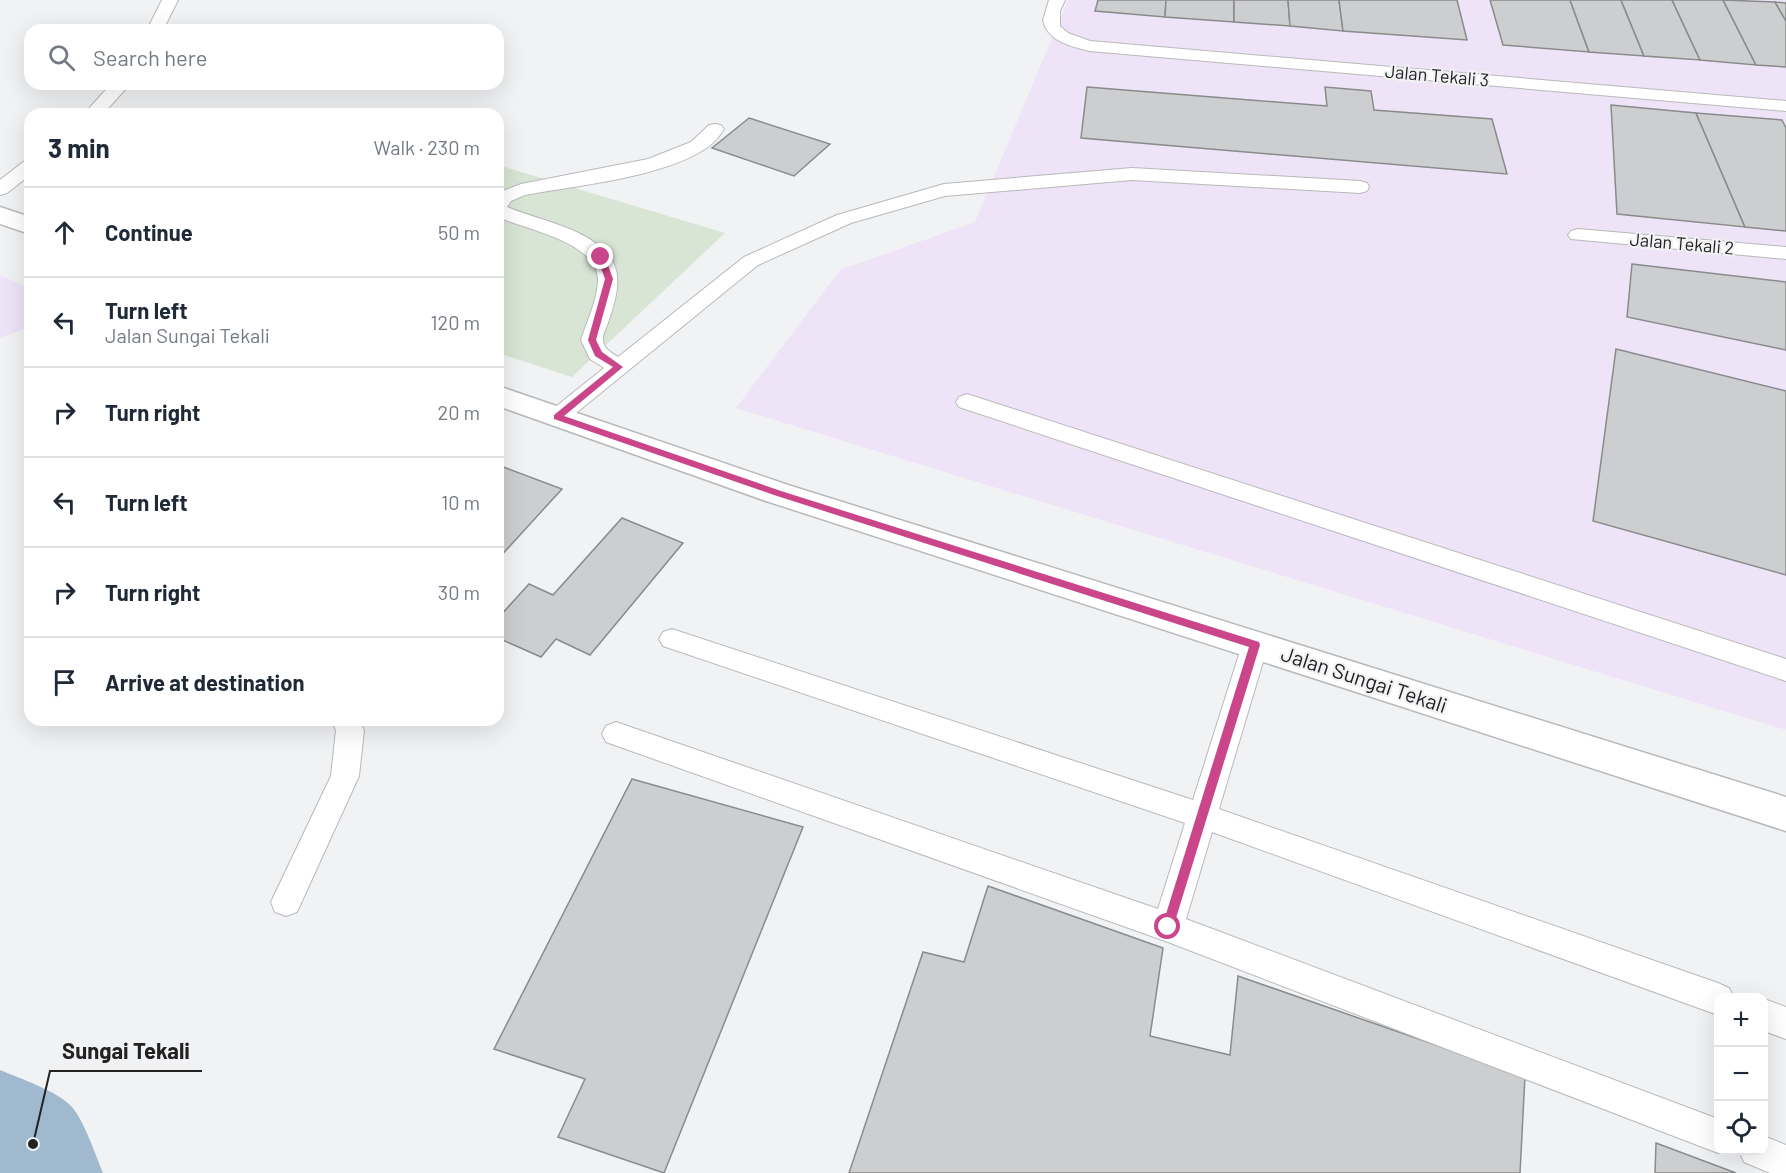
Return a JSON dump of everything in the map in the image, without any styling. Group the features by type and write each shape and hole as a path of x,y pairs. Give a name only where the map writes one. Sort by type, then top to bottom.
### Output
{"street":[{"path":"0,215 24,224"},
{"name":"Jalan Sungai Tekali","path":"504,398 777,493 1786,814"}],"lane":[{"path":"158,24 170,0"},
{"name":"Jalan Tekali 3","path":"1057,0 1050,13 1050,25 1057,33 1070,41 1089,46 1786,106"},
{"path":"99,108 115,90"},
{"path":"504,197 521,190 651,164 695,148 715,129"},
{"path":"0,189 24,171"},
{"path":"557,417 751,261 844,219 944,190 1132,174 1360,188"},
{"path":"504,213 562,232 601,257 609,279 592,340 598,354 619,367"},
{"name":"Jalan Tekali 2","path":"1578,235 1786,253"},
{"path":"967,402 1786,670"},
{"path":"672,639 1203,816 1714,997"},
{"path":"1168,927 1255,645"},
{"path":"286,902 345,776 350,730 348,726"},
{"path":"616,734 1168,927 1714,1134"},
{"path":"1768,1016 1786,1023"},
{"path":"1768,1155 1786,1162"}],"shaded area":[{"path":"1068,0 1786,0 1786,730 736,408 840,270 975,222"},
{"path":"0,275 24,286 24,329 0,338"}],"green space":[{"path":"504,167 725,233 572,377 504,355"}],"building":[{"path":"1098,0 1166,0 1165,17 1095,11"},
{"path":"1166,0 1234,0 1234,22 1165,17"},
{"path":"1234,0 1288,0 1290,26 1234,22"},
{"path":"1288,0 1339,0 1343,31 1290,26"},
{"path":"1339,0 1457,0 1467,40 1343,31"},
{"path":"1490,0 1570,0 1589,52 1503,45"},
{"path":"1570,0 1621,0 1644,56 1589,52"},
{"path":"1621,0 1672,0 1700,60 1644,56"},
{"path":"1672,0 1723,0 1756,65 1700,60"},
{"path":"1723,0 1775,2 1786,21 1786,67 1756,65"},
{"path":"1775,2 1786,3 1786,21"},
{"path":"1087,87 1327,106 1325,87 1371,91 1374,110 1492,119 1507,174 1081,138"},
{"path":"1611,105 1696,113 1745,227 1617,214"},
{"path":"1696,113 1782,120 1786,128 1786,231 1745,227"},
{"path":"749,118 830,144 794,176 712,148"},
{"path":"1632,264 1786,282 1786,350 1627,317"},
{"path":"1616,349 1786,391 1786,575 1593,521"},
{"path":"504,467 562,489 504,552"},
{"path":"622,518 683,543 590,655 556,639 541,657 504,641 504,611 529,584 553,595"},
{"path":"632,779 803,827 664,1173 558,1137 585,1079 494,1049"},
{"path":"988,886 1163,948 1150,1036 1230,1055 1238,976 1525,1076 1520,1173 849,1173 923,952 964,962"},
{"path":"1656,1143 1736,1173 1655,1173"}],"waterway":[{"path":"0,1124 33,1144 48,1173"}],"place":[{"name":"Sungai Tekali","path":"33,1144"}],"route":[{"path":"601,257 609,279 592,340 598,354 619,367 557,417 777,493 1255,645 1168,927"}]}
